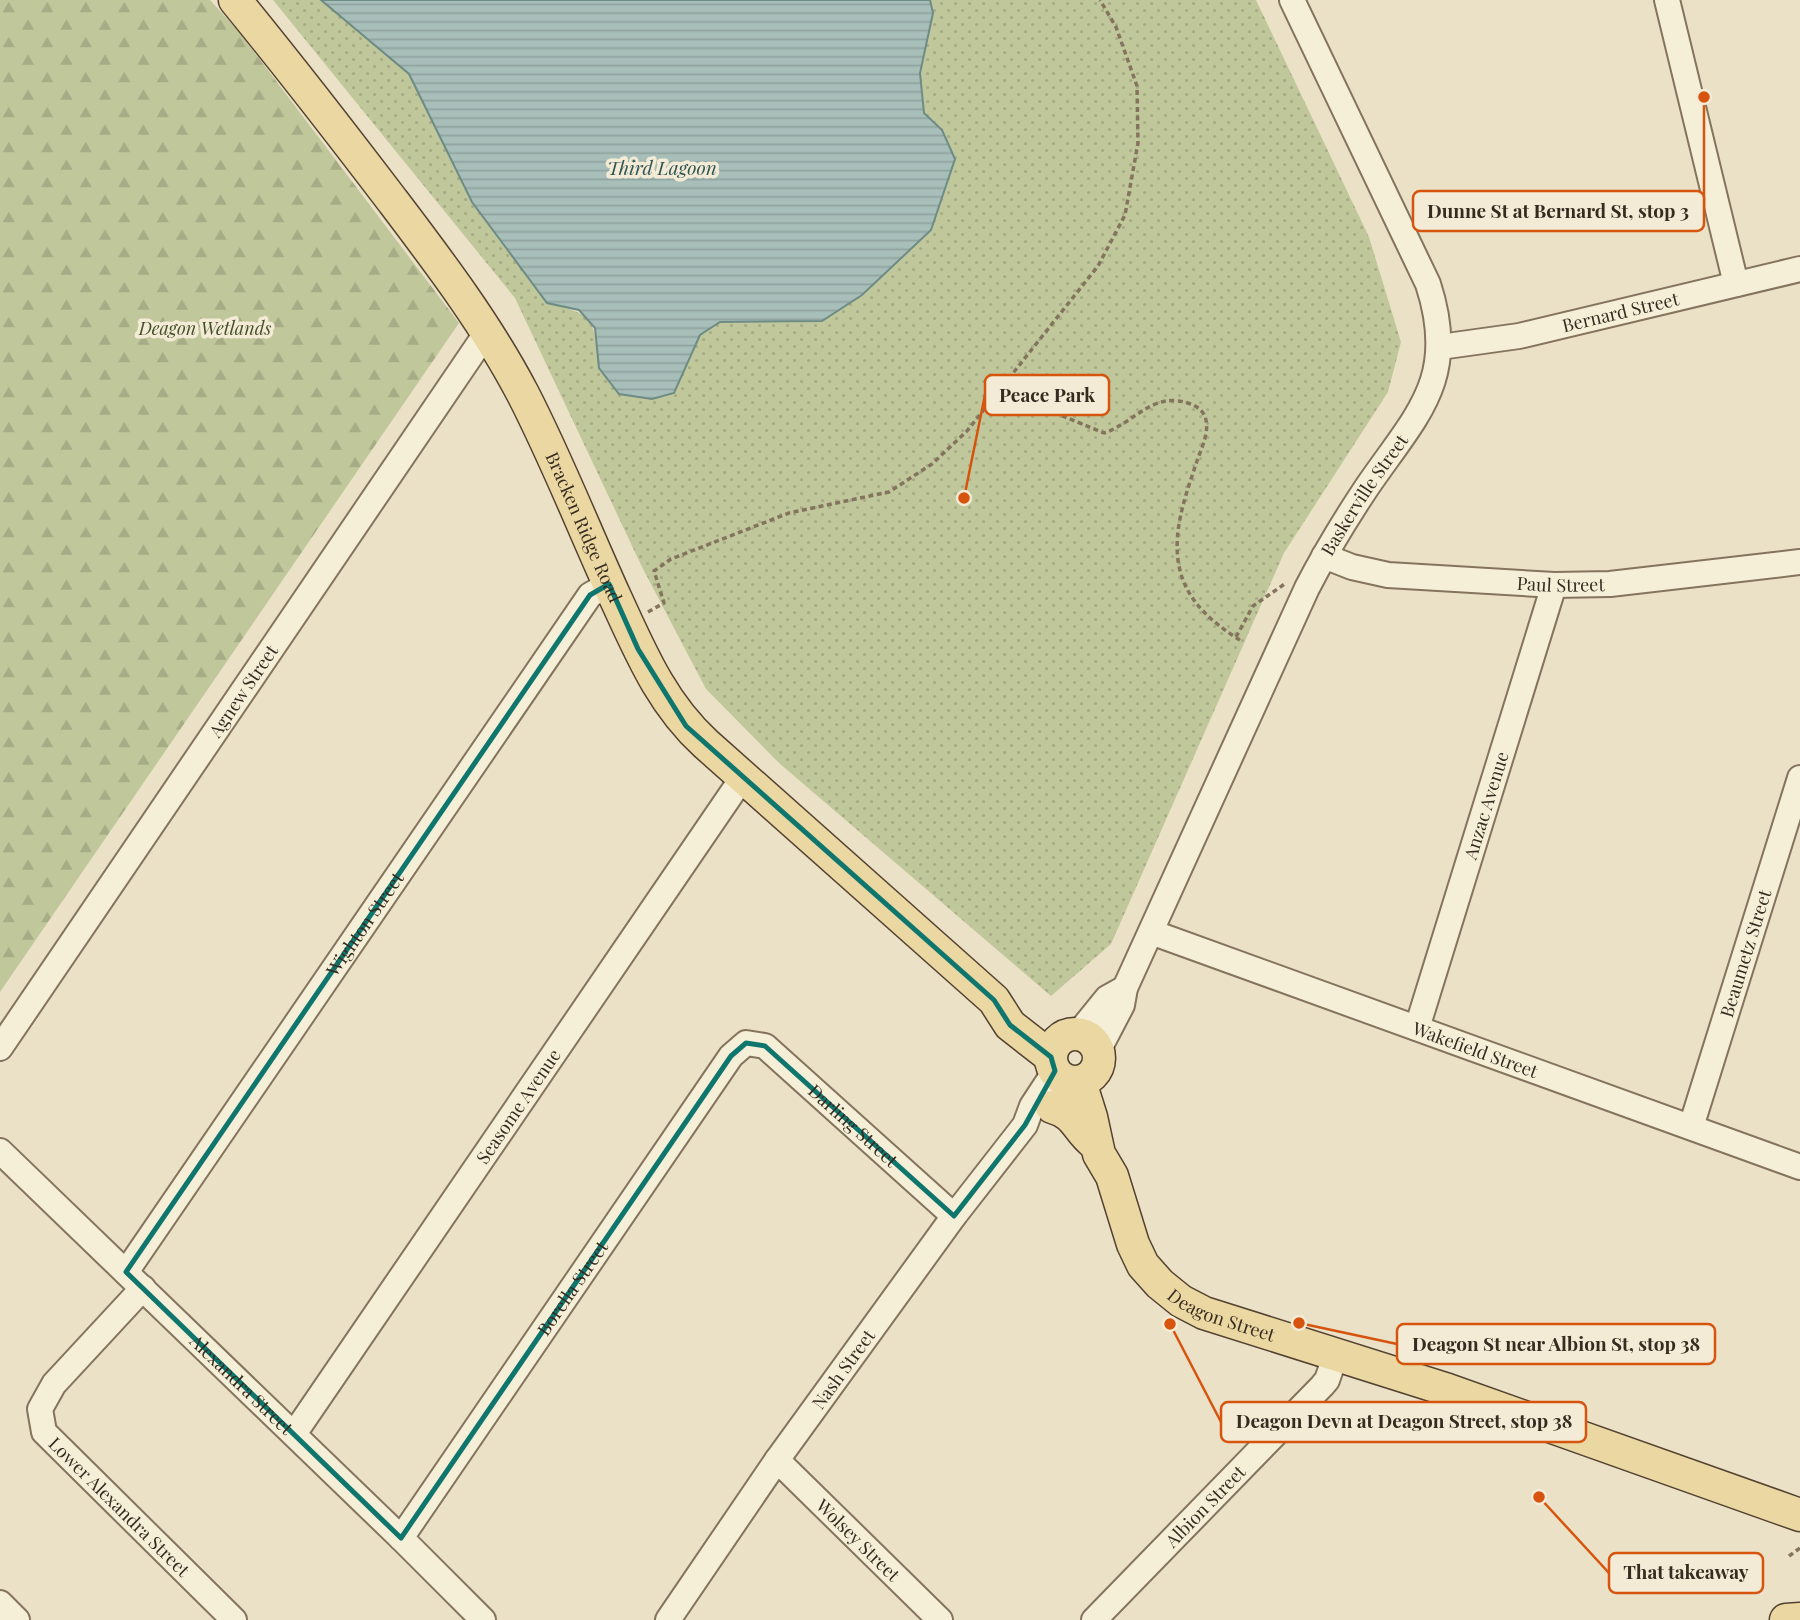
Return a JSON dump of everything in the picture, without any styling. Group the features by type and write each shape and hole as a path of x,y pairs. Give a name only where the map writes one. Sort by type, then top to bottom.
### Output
{"main road":[{"name":"Bracken Ridge Road","path":"235,0 363,161 487,332 523,394 638,649 669,705 686,726 994,1000 1010,1025 1075,1061"},
{"name":"Deagon Street","path":"1075,1061 1099,1154 1112,1176 1133,1244 1143,1265 1160,1284 1181,1301 1205,1313 1447,1390 1800,1516"},
{"name":"Deagon Street","path":"1075,1061 1101,1084 1116,1153 1112,1176"},
{"path":"1052,1107 1072,1117 1086,1137 1097,1146"}],"street":[{"name":"Baskerville Street","path":"1075,1061 1122,1005 1125,988 1298,607 1346,519 1423,405 1436,369 1440,347 1436,309 1428,284 1292,0"},
{"path":"1667,0 1736,284"},
{"name":"Bernard Street","path":"1440,347 1519,336 1800,269"},
{"name":"Agnew Street","path":"0,1048 487,332"},
{"name":"Paul Street","path":"1324,556 1359,569 1388,575 1554,585 1610,584 1800,562"},
{"name":"Wighton Street","path":"135,1280 590,595 609,584"},
{"name":"Anzac Avenue","path":"1417,1028 1554,585"},
{"name":"Seasome Avenue","path":"294,1434 743,777"},
{"name":"Beaumetz Street","path":"1691,1127 1800,778"},
{"name":"Wakefield Street","path":"1151,932 1800,1167"},
{"name":"Darling Street","path":"746,1044 765,1046 954,1216"},
{"name":"Borella Street","path":"401,1538 731,1056 746,1044"},
{"name":"Nash Street","path":"1025,1125 1067,1096 1075,1061"},
{"name":"Nash Street","path":"668,1620 777,1460 954,1216 1025,1125 1032,1106 1075,1061"},
{"name":"Alexandra Street","path":"0,1151 483,1620"},
{"name":"Lower Alexandra Street","path":"135,1280 54,1384 40,1409 44,1432 234,1620"},
{"name":"Albion Street","path":"1094,1620 1322,1386 1336,1354"},
{"name":"Wolsey Street","path":"777,1460 940,1620"},
{"path":"0,1603 18,1620"}],"path":[{"path":"643,615 664,603 654,571 671,559 789,513 889,492 932,464 967,431 1098,266 1125,215 1138,143 1137,86 1116,27 1100,0"},
{"path":"999,390 1104,433 1155,404 1169,401 1190,404 1205,415 1207,432 1184,501 1177,543 1179,568 1201,611 1243,642"},
{"path":"1236,638 1253,607 1285,582 1291,586"},
{"path":"1789,1556 1800,1548"}],"highlighted area":[{"path":"609,584 638,649 686,726 994,1000 1010,1025 1051,1057 1055,1071 1025,1125 954,1216 765,1046 746,1043 731,1056 401,1538 126,1272 590,595"}],"green space":[{"name":"Deagon Wetlands","path":"0,0 210,0 239,32 459,323 0,992"},
{"path":"273,0 321,0 409,74 472,202 547,303 576,311 590,322 596,339 599,368 674,393 700,334 720,322 822,321 942,130 924,113 920,72 933,13 930,0 1256,0 1369,237 1401,342 1388,392 1284,553 1111,944 1051,996 779,763 706,689 642,567 515,298"}],"water":[{"name":"Third Lagoon","path":"321,0 930,0 933,13 920,73 924,113 942,130 955,159 931,230 862,295 822,321 720,322 700,335 674,393 652,399 619,394 599,368 595,328 579,310 547,303 472,202 409,74"}],"place":[{"name":"Dunne St at Bernard St, stop 3","path":"1704,97"},
{"name":"Peace Park","path":"964,498"},
{"name":"Deagon St near Albion St, stop 38","path":"1299,1323"},
{"name":"Deagon Devn at Deagon Street, stop 38","path":"1170,1324"},
{"name":"That takeaway","path":"1539,1497"}]}
